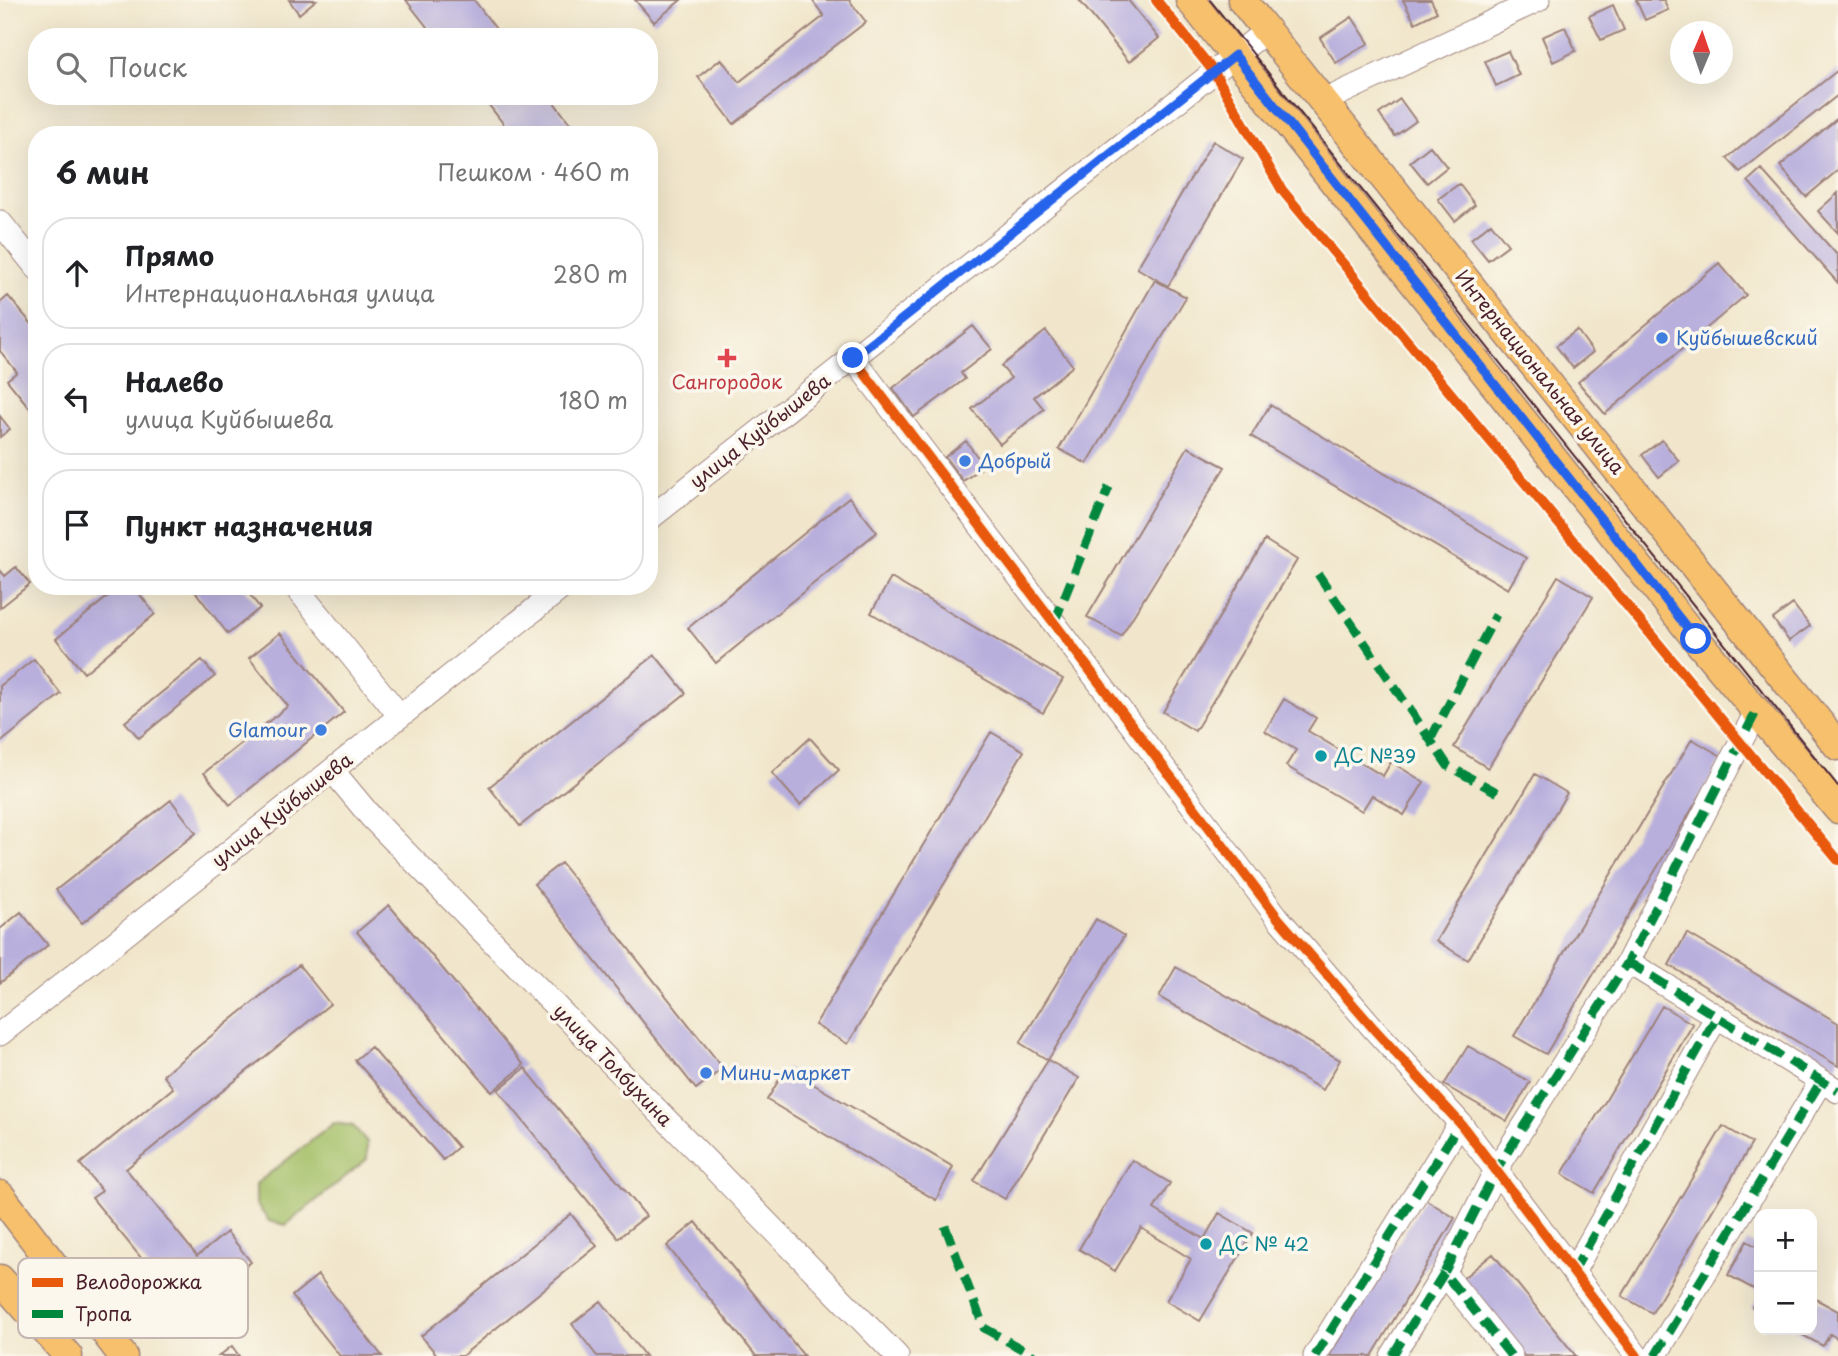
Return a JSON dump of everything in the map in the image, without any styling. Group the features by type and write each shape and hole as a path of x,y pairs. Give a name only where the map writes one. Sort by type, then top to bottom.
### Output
{"main road":[{"path":"1190,0 1687,629 1838,809"},
{"name":"Интернациональная улица","path":"1241,0 1838,746"},
{"path":"0,1195 48,1258"},
{"path":"0,1279 18,1299"},
{"path":"52,1338 68,1356"},
{"path":"109,1338 123,1356"}],"street":[{"path":"1324,101 1538,0"},
{"name":"улица Куйбышева","path":"658,512 1266,31"},
{"path":"0,222 28,257"},
{"path":"853,358 1278,918 1460,1123 1636,1356"},
{"path":"302,595 400,716"},
{"name":"улица Куйбышева","path":"0,1034 554,595"},
{"path":"1392,1356 1444,1273 1496,1170 1628,962 1756,712"},
{"name":"улица Толбухина","path":"332,771 371,817 891,1354"},
{"path":"1628,962 1830,1086 1655,1356"},
{"path":"1573,1272 1717,1017"},
{"path":"1315,1356 1460,1123"},
{"path":"1444,1273 1511,1356"}],"green space":[{"path":"334,1123 353,1126 367,1142 367,1159 286,1225 269,1221 256,1204 256,1184"}],"building":[{"path":"289,0 316,0 299,14"},
{"path":"406,0 474,0 495,28 428,28"},
{"path":"635,0 681,0 654,22"},
{"path":"812,0 849,0 866,22 734,124 698,77 721,59 739,82 824,16"},
{"path":"1079,0 1128,0 1159,38 1129,62"},
{"path":"1403,0 1431,0 1437,12 1415,23"},
{"path":"1636,0 1664,0 1668,10 1645,20"},
{"path":"1613,5 1624,30 1601,40 1589,16"},
{"path":"1352,17 1369,43 1336,63 1320,38"},
{"path":"1565,27 1576,51 1553,62 1542,37"},
{"path":"1508,51 1519,75 1496,86 1485,61"},
{"path":"1838,70 1838,95 1740,172 1727,158"},
{"path":"1400,99 1416,121 1395,136 1379,114"},
{"path":"489,105 556,105 572,126 505,126"},
{"path":"1838,118 1838,170 1806,197 1780,166"},
{"path":"1213,141 1243,159 1168,286 1137,268"},
{"path":"1430,146 1447,167 1427,183 1410,162"},
{"path":"1761,169 1838,256 1838,283 1748,181"},
{"path":"1459,184 1475,205 1455,221 1438,199"},
{"path":"1838,193 1838,233 1818,211"},
{"path":"1491,223 1508,245 1488,260 1471,239"},
{"name":"Куйбышевский","path":"1719,263 1746,295 1605,414 1578,382"},
{"path":"1155,280 1186,297 1087,464 1059,449"},
{"path":"8,296 28,319 28,406 7,380 17,372 0,351 0,303"},
{"path":"973,326 992,349 961,373 965,379 914,417 893,388"},
{"path":"1577,330 1593,352 1573,368 1556,346"},
{"path":"1046,331 1073,366 1034,397 1044,409 1000,444 972,409 1011,378 1001,366"},
{"path":"1270,405 1526,558 1508,589 1251,436"},
{"path":"0,416 10,429 0,437"},
{"path":"1662,440 1679,461 1659,477 1642,455"},
{"name":"Добрый","path":"966,441 984,466 963,481 945,457"},
{"path":"1188,447 1225,467 1121,636 1087,617"},
{"path":"849,497 877,532 716,663 688,628"},
{"path":"1265,540 1297,560 1195,731 1163,712"},
{"path":"16,567 28,582 28,586 0,608 0,570 5,576"},
{"path":"1558,576 1593,597 1488,768 1454,747"},
{"path":"891,578 1063,679 1043,713 871,613"},
{"path":"110,595 140,595 155,614 84,673 56,639"},
{"path":"198,595 250,595 260,608 228,634"},
{"path":"1793,604 1810,626 1789,641 1773,619"},
{"path":"280,633 344,712 230,805 204,773 288,706 249,658"},
{"path":"655,655 686,693 520,826 489,787"},
{"path":"34,659 61,694 0,743 0,686"},
{"path":"202,660 215,676 139,738 125,722"},
{"name":"ДС №39","path":"1284,699 1316,718 1308,731 1383,776 1391,762 1424,782 1404,815 1372,795 1362,811 1286,766 1296,750 1265,731"},
{"path":"991,732 1024,751 848,1044 815,1025"},
{"path":"810,738 839,770 800,805 772,773"},
{"path":"1692,739 1723,757 1546,1054 1514,1036"},
{"path":"1535,774 1567,793 1468,960 1436,941"},
{"path":"171,800 196,833 82,923 56,890"},
{"path":"561,863 723,1068 696,1089 534,884"},
{"path":"389,905 524,1065 492,1092 357,932"},
{"path":"21,912 48,945 0,983 0,929"},
{"path":"1096,919 1124,936 1048,1060 1020,1043"},
{"path":"1687,933 1838,1023 1838,1066 1669,965"},
{"path":"299,965 330,1004 126,1169 197,1256 227,1232 248,1258 141,1258 92,1198 102,1191 80,1164 173,1088 163,1075"},
{"path":"1176,967 1340,1060 1323,1090 1159,997"},
{"path":"1662,1006 1693,1024 1594,1193 1562,1174"},
{"path":"1468,1046 1530,1082 1507,1121 1444,1085"},
{"path":"371,1047 458,1147 443,1160 355,1060"},
{"path":"1048,1060 1079,1078 1005,1199 974,1181"},
{"path":"525,1068 646,1216 618,1238 498,1090"},
{"path":"786,1068 953,1167 936,1200 767,1100"},
{"path":"1723,1126 1752,1143 1652,1313 1622,1296"},
{"name":"ДС № 42","path":"1132,1160 1170,1183 1154,1209 1204,1239 1219,1213 1253,1233 1200,1321 1166,1301 1191,1259 1141,1228 1115,1271 1079,1249"},
{"path":"1425,1199 1455,1218 1372,1356 1329,1356"},
{"path":"571,1214 597,1246 462,1356 438,1356 421,1336"},
{"path":"696,1222 804,1356 756,1356 667,1246"},
{"path":"1747,1241 1754,1245 1754,1289 1728,1275"},
{"path":"1493,1254 1576,1356 1524,1356 1462,1279"},
{"path":"318,1275 382,1356 340,1356 292,1296"},
{"path":"1817,1300 1838,1311 1838,1339 1830,1334 1823,1346 1802,1335 1817,1335"},
{"path":"601,1301 645,1356 597,1356 572,1324"},
{"path":"232,1346 239,1356 219,1356"}],"tram line":[{"path":"1210,0 1838,786"}],"marked path":[{"path":"1054,623 1109,487"},
{"path":"1318,574 1448,766 1504,796"},
{"path":"1430,740 1496,615"},
{"path":"1511,1356 1444,1273 1496,1170 1628,962 1756,712"},
{"path":"1628,962 1838,1091"},
{"path":"1573,1272 1717,1016"},
{"path":"1655,1356 1821,1081"},
{"path":"1315,1356 1460,1123"},
{"path":"945,1226 984,1328 1034,1356"},
{"path":"1392,1356 1444,1273"}],"cycle path":[{"path":"1156,0 1214,72 1282,190 1838,860"},
{"path":"853,358 1278,918 1460,1123 1637,1356"}],"place":[{"name":"Куйбышевский","path":"1662,338"},
{"name":"Сангородок","path":"727,358"},
{"name":"Добрый","path":"965,461"},
{"name":"Glamour","path":"321,730"},
{"name":"ДС №39","path":"1321,756"},
{"name":"Мини-маркет","path":"706,1073"},
{"name":"ДС № 42","path":"1206,1244"}],"route":[{"path":"853,358 1235,55 1696,639"}]}
